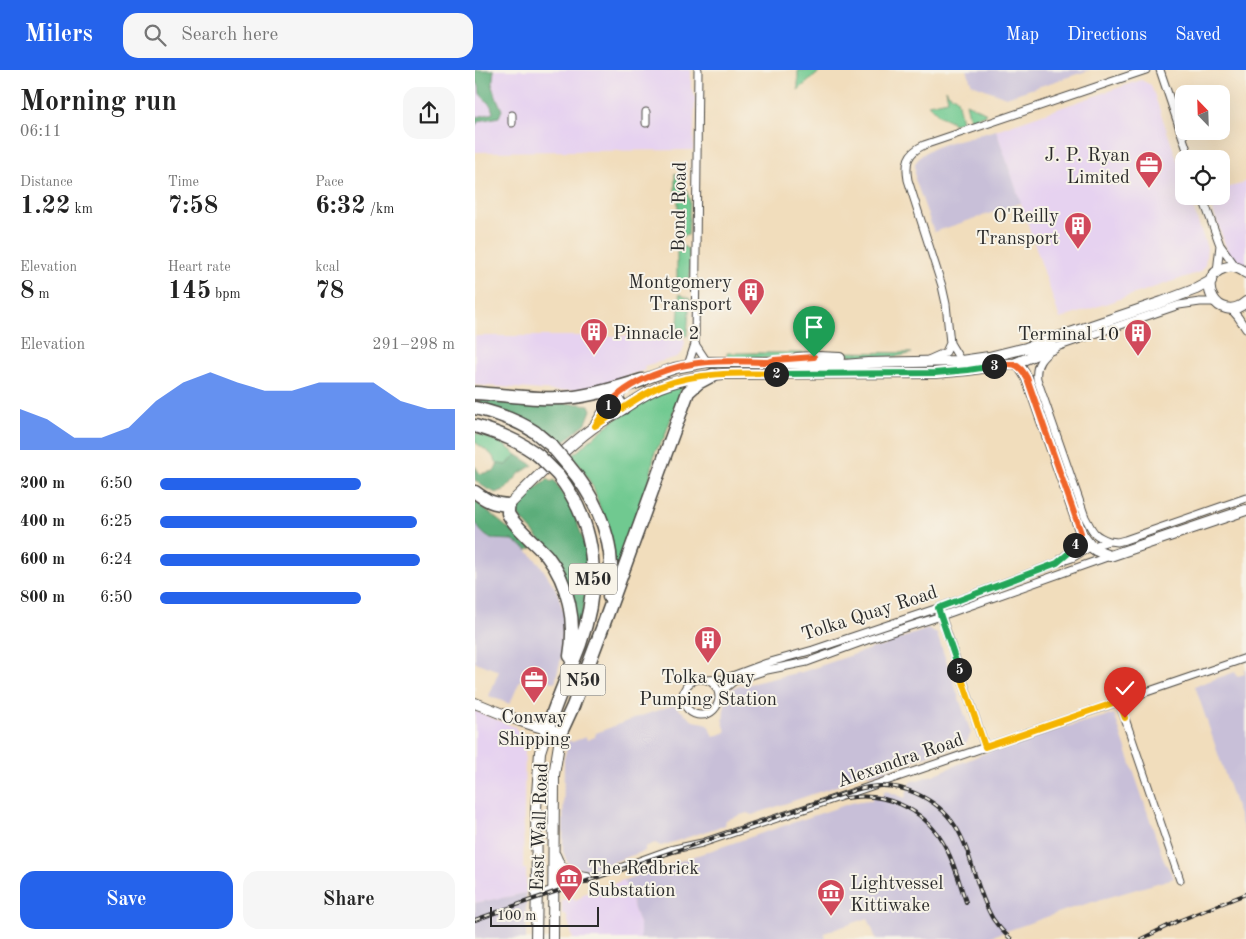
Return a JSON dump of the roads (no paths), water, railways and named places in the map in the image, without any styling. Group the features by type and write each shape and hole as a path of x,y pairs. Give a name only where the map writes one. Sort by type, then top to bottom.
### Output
{"highway":[{"path":"603,626 688,392 698,383 713,375"},
{"path":"475,393 549,399 575,397 613,393 642,380"},
{"path":"613,393 623,408"},
{"name":"M50","path":"475,408 515,421 535,432 568,465 590,494 599,514 607,540 611,566 609,597 603,626"},
{"name":"M50","path":"475,426 497,432 529,448 539,456 557,475 573,499 584,521 592,549 594,575 583,634 563,688"},
{"path":"475,492 487,501 509,505 508,513 514,524 548,558 566,590 573,634 563,688"},
{"name":"N50","path":"561,732 573,706 603,626"},
{"name":"N50","path":"547,730 563,688"}],"street":[{"name":"Bond Road","path":"688,365 695,344 698,70"},
{"path":"961,362 950,343 942,286 908,180 907,160 917,148 1146,70"},
{"path":"1159,70 1187,150"},
{"path":"646,112 646,123"},
{"path":"512,114 512,123"},
{"path":"1205,205 1220,245 1236,267 1246,273"},
{"path":"1220,245 1210,287 1211,294 1215,302 1223,307 1231,308 1246,302"},
{"path":"642,380 675,368 707,362 844,365 961,362 989,358 1026,348 1196,289 1227,267 1236,267"},
{"path":"509,505 560,456 595,426 635,400 662,386 682,380 713,375 754,373 935,373 1014,364 1037,354 1179,305 1215,302"},
{"path":"1231,308 1246,329"},
{"path":"923,362 946,352 950,343"},
{"path":"695,344 707,362"},
{"path":"1054,348 1042,357 1038,363 1037,380 1085,517 1097,536 1109,541"},
{"path":"1014,364 1020,367 1027,378 1081,533 1090,548 1111,556"},
{"path":"595,426 613,393"},
{"name":"Tolka Quay Road","path":"707,680 728,678 767,663 813,650 938,608 1072,558 1090,548 1109,541 1125,540 1246,498"},
{"name":"Tolka Quay Road","path":"719,694 734,681 767,670 807,662 1246,510"},
{"path":"1057,563 1070,552 1081,533"},
{"path":"1039,570 1043,580"},
{"path":"938,608 985,747"},
{"name":"Alexandra Road","path":"620,868 670,850 702,843 1246,658"},
{"path":"707,680 716,686 719,694 717,707 711,713 699,715 688,710 684,704 683,693 693,681 707,680"},
{"path":"1119,701 1179,880"},
{"path":"475,703 547,730 561,732"},
{"name":"East Wall Road","path":"536,939 536,809 538,768 540,752 547,730"},
{"name":"East Wall Road","path":"553,939 554,775 561,732"},
{"path":"554,851 559,863 565,870 577,877 587,878"},
{"path":"537,895 587,878"}],"railway":[{"path":"475,920 855,790 885,786 915,793 934,804 949,817 959,832 966,848 977,883 993,919 1011,939"},
{"path":"846,798 860,796 888,800 901,804 924,819 934,829 946,848 966,902"},
{"path":"1141,939 1178,921 1246,894"}],"place":[{"name":"J. P. Ryan Limited","path":"1149,189"},
{"name":"O'Reilly Transport","path":"1078,250"},
{"name":"Montgomery Transport","path":"751,316"},
{"name":"Pinnacle 2","path":"594,356"},
{"name":"Terminal 10","path":"1138,357"},
{"name":"Tolka Quay Pumping Station","path":"708,664"},
{"name":"Conway Shipping","path":"534,704"},
{"name":"The Redbrick Substation","path":"569,902"},
{"name":"Lightvessel Kittiwake","path":"831,917"}]}
